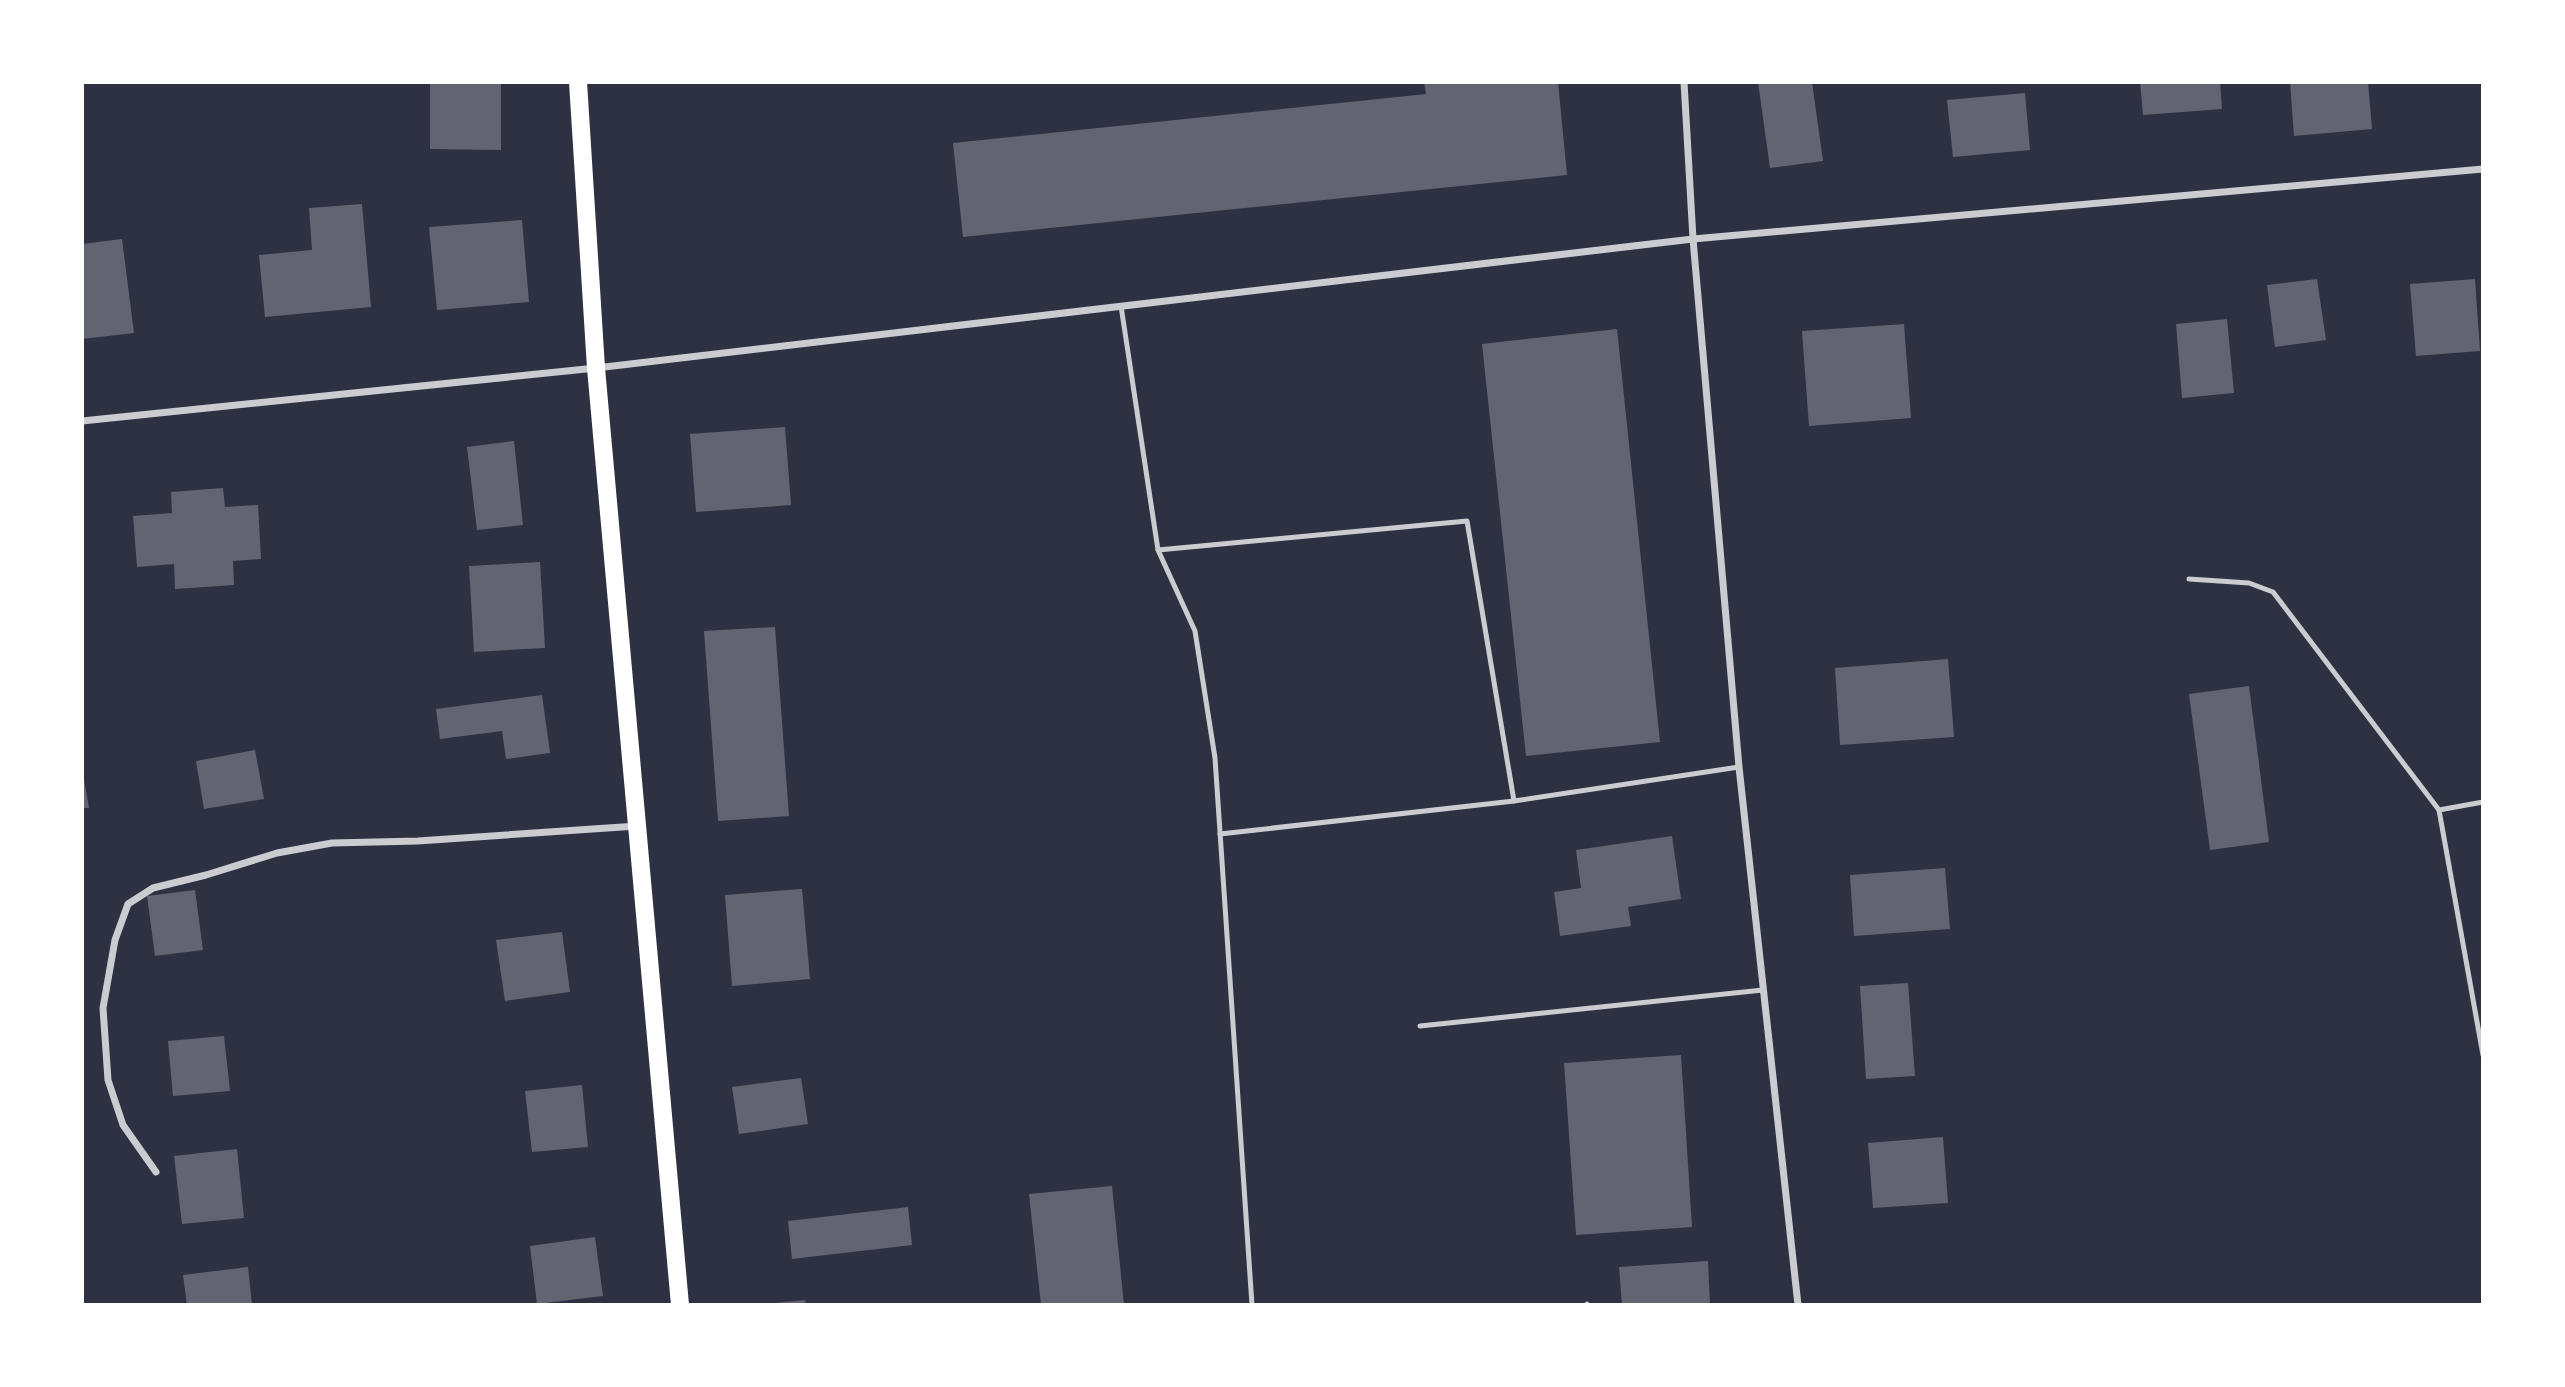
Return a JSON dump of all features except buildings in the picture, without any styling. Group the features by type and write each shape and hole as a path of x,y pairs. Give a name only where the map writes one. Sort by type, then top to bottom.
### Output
{"main road":[{"path":"578,82 596,368 680,1305"}],"street":[{"path":"1684,82 1693,239 1739,767 1798,1305"},
{"path":"82,421 596,368 1693,239 2483,169"},
{"path":"156,1172 123,1125 108,1080 103,1008 115,940 128,904 153,888 277,853 332,843 418,841 638,825"}],"lane":[{"path":"1121,306 1158,550 1195,631 1214,758 1252,1305"},
{"path":"1158,550 1467,521 1514,801"},
{"path":"2189,579 2249,583 2273,592 2439,810 2483,1055"},
{"path":"1220,834 1514,801 1739,767"},
{"path":"2439,810 2483,803"},
{"path":"1420,1026 1763,990"}]}
